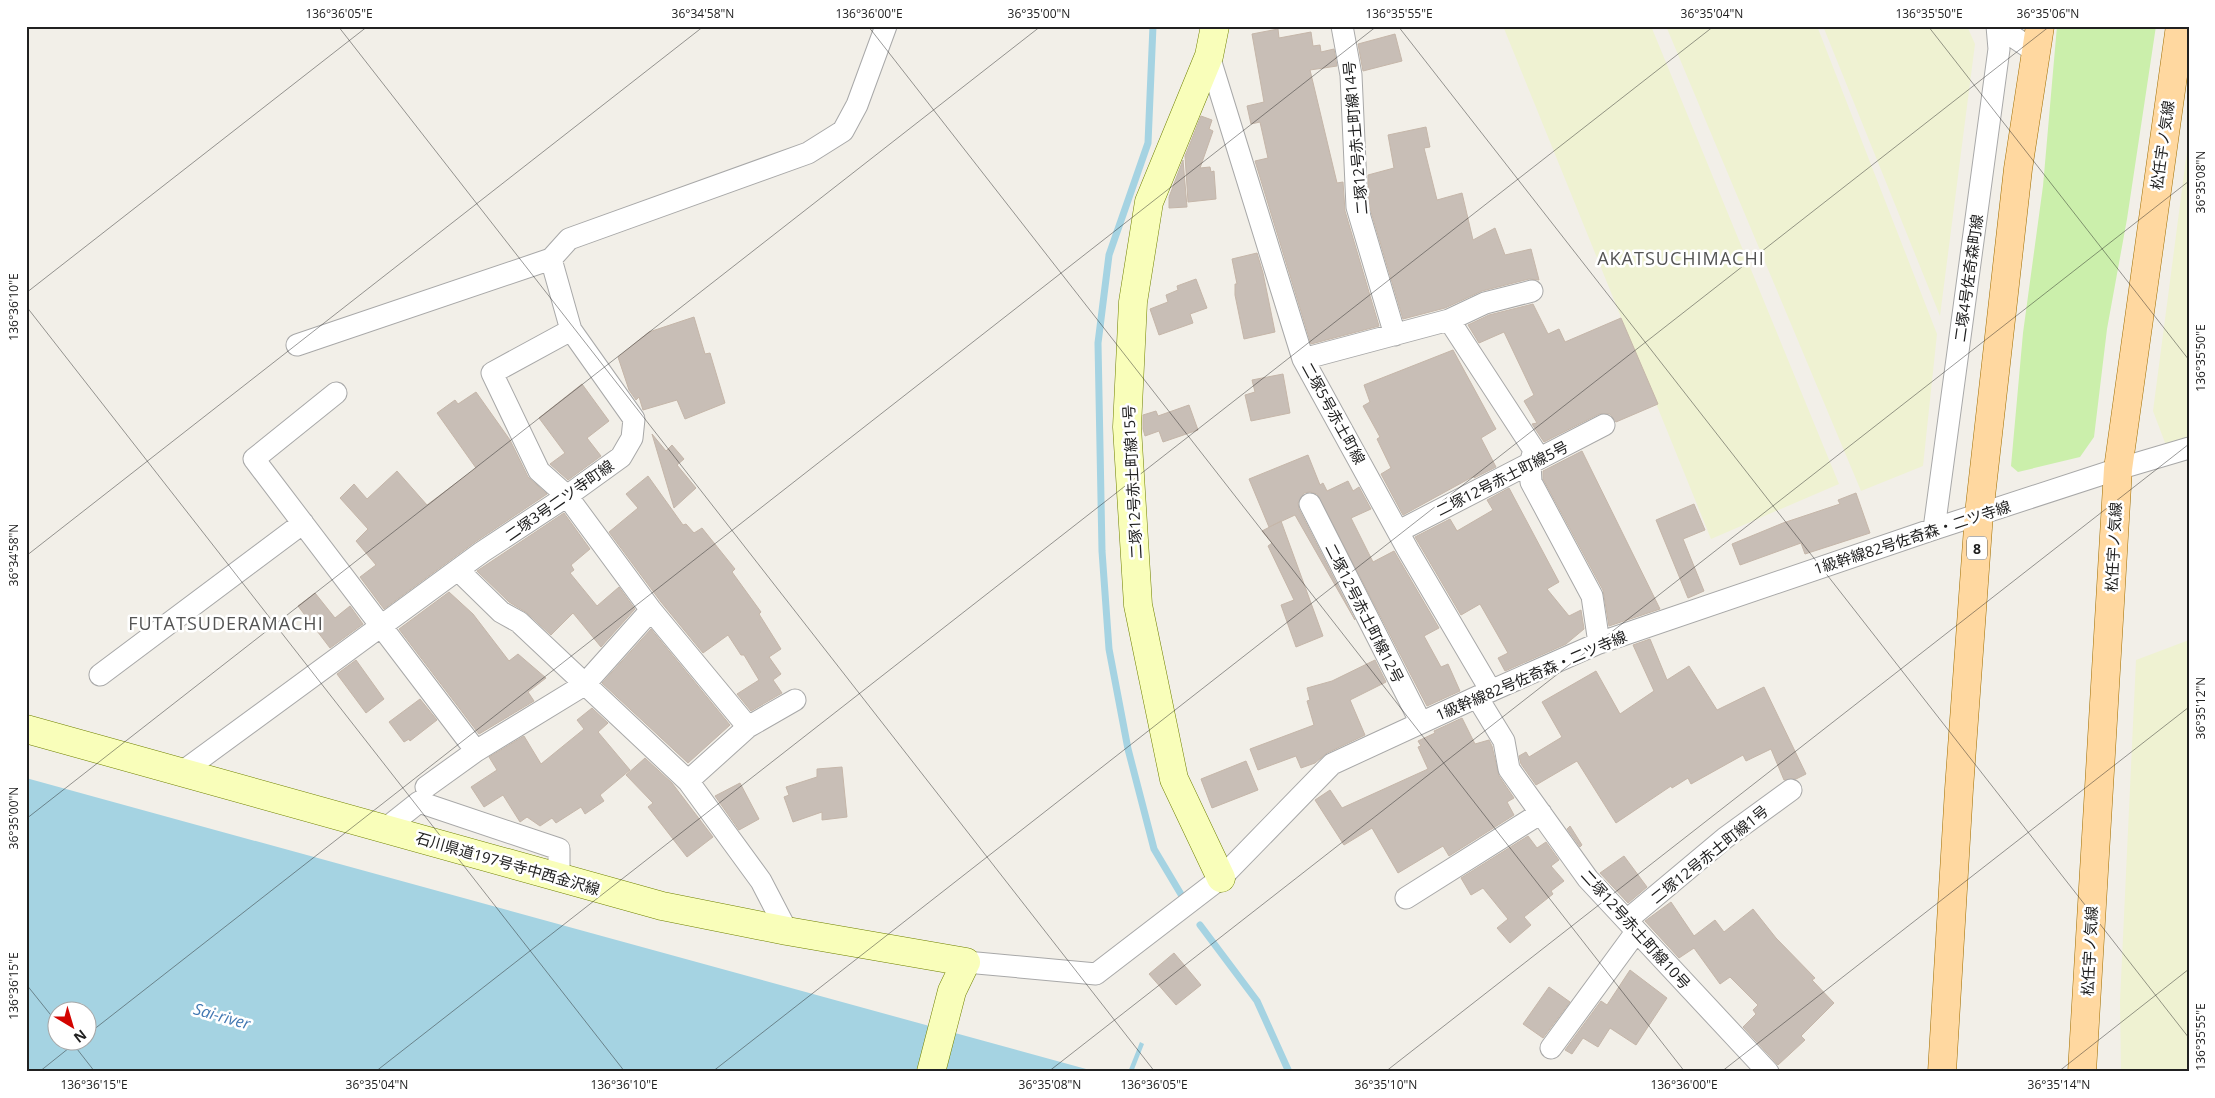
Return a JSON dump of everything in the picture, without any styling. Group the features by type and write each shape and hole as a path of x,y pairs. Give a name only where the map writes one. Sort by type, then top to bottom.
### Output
{"main road":[{"name":"二塚12号赤土町線15号","path":"1215,26 1209,56 1149,202 1133,302 1127,427 1138,605 1174,779 1221,878"},
{"name":"松任宇ノ気線","path":"2082,1072 2118,469 2180,26"},
{"name":"8","path":"1942,1072 1959,789 1979,514 2018,169 2038,39"},
{"name":"石川県道197号寺中西金沢線","path":"26,729 662,906 788,931 966,962"},
{"path":"931,1072 952,991 966,962"}],"street":[{"path":"297,345 551,258 569,240 808,153 843,131 857,105 886,26"},
{"name":"二塚12号赤土町線14号","path":"1342,26 1351,75 1357,208 1395,335"},
{"path":"1997,26 2038,39"},
{"name":"二塚4号佐奇森町線","path":"1934,529 1999,49 1997,26"},
{"name":"二塚5号赤土町線","path":"1209,56 1303,358 1399,531 1484,694"},
{"name":"二塚3号二ツ寺町線","path":"182,772 458,570 621,457 632,438 634,419 571,330 551,258"},
{"path":"1303,358 1449,320 1485,303 1532,291"},
{"path":"1449,320 1534,450 1530,464 1531,482 1592,596 1599,644"},
{"path":"571,330 492,373 539,471 567,496 651,610 748,727"},
{"path":"336,392 254,459 476,752"},
{"name":"二塚12号赤土町線5号","path":"1399,531 1604,425"},
{"name":"1級幹線82号佐奇森・二ツ寺線","path":"966,962 1096,974 1221,878 1332,764 1484,694 1599,644 1979,514 2189,448"},
{"name":"二塚12号赤土町線12号","path":"1310,504 1421,723"},
{"path":"100,674 303,523"},
{"path":"458,570 501,612 520,622 584,685 688,781 761,881 788,931"},
{"path":"426,787 476,752 584,685 651,610"},
{"name":"二塚12号赤土町線10号","path":"1484,694 1504,741 1509,769 1588,879 1768,1072"},
{"path":"688,781 748,727 795,700"},
{"name":"二塚12号赤土町線1号","path":"1552,1048 1632,926 1725,838 1791,790"},
{"path":"1406,898 1542,813"}],"green space":[{"path":"1503,26 1651,26 1839,484 1711,539"},
{"path":"1666,26 1817,26 1937,334 1923,466 1861,491"},
{"path":"1823,26 1967,26 1975,44 1940,316"},
{"path":"2057,26 2156,26 2127,219 2107,329 2094,437 2080,457 2018,472 2011,466 2023,333 2043,186"},
{"path":"2189,136 2189,441 2167,448 2153,411"},
{"path":"2189,640 2189,1072 2121,1072 2120,1001 2136,660"}],"water":[{"name":"Sai-river","path":"26,778 1097,1072 26,1072"},
{"path":"1140,1042 1144,1044 1133,1072 1128,1072"}],"building":[{"path":"1278,29 1279,38 1311,32 1313,46 1320,45 1321,52 1334,49 1337,66 1310,70 1337,183 1343,182 1345,211 1379,326 1311,344 1255,161 1268,158 1260,122 1251,124 1247,106 1264,102 1252,34"},
{"path":"1395,34 1402,61 1363,71 1358,44"},
{"path":"1201,116 1212,120 1209,129 1213,131 1200,168 1210,167 1211,172 1214,171 1216,199 1188,202 1185,156"},
{"path":"1426,127 1430,147 1424,148 1437,200 1462,193 1473,240 1495,228 1505,255 1531,249 1539,280 1529,279 1482,291 1445,308 1403,319 1369,205 1368,175 1394,168 1388,135"},
{"path":"1183,160 1187,207 1169,208 1169,197"},
{"path":"1257,253 1275,332 1244,339 1235,295 1235,284 1237,284 1232,259"},
{"path":"1196,279 1207,308 1190,314 1193,323 1159,335 1150,309 1168,302 1166,295 1178,290 1177,286"},
{"path":"1533,304 1548,334 1559,329 1565,342 1621,318 1658,404 1616,422 1610,414 1599,414 1544,442 1532,424 1537,423 1524,401 1534,395 1504,332 1479,343 1468,325 1489,315"},
{"path":"694,317 705,354 710,353 725,403 685,419 677,400 643,410 639,397 636,400 629,390 618,357 649,332"},
{"path":"1453,350 1496,429 1481,438 1496,467 1474,478 1474,476 1403,515 1381,474 1391,468 1377,439 1380,437 1363,406 1370,402 1364,385"},
{"path":"1283,374 1290,413 1251,421 1245,395 1255,392 1252,380"},
{"path":"582,384 609,421 587,438 601,456 568,480 550,464 565,453 539,418"},
{"path":"476,392 510,440 528,477 547,494 475,542 384,609 360,577 376,565 356,541 368,529 340,498 354,484 367,499 397,471 427,505 476,468 437,413 455,400 458,404"},
{"path":"1189,405 1198,430 1163,442 1159,431 1145,436 1143,415 1156,411 1158,416"},
{"path":"652,434 666,451 672,445 684,459 677,465 696,488 674,508"},
{"path":"1582,451 1660,609 1609,626 1603,590 1543,479 1543,471"},
{"path":"1308,455 1320,485 1323,483 1327,491 1348,481 1353,491 1359,487 1371,509 1351,518 1373,562 1394,551 1439,628 1424,636 1441,667 1448,664 1460,691 1427,706 1317,494 1304,493 1298,503 1299,509 1355,620 1295,515 1269,527 1249,479"},
{"path":"648,476 683,525 686,524 694,533 702,528 735,569 732,572 761,612 759,614 781,649 769,657 781,674 773,680 782,693 751,711 737,694 759,680 744,655 741,655 728,635 703,653 661,602 609,532 638,508 626,494"},
{"path":"1509,488 1559,582 1547,589 1569,616 1581,610 1584,629 1566,644 1505,671 1498,658 1508,653 1480,604 1461,615 1415,537 1450,519 1457,531 1493,510 1487,500"},
{"path":"1856,493 1870,533 1805,554 1801,543 1740,565 1732,544 1783,523 1840,504 1838,500"},
{"path":"1694,504 1705,530 1683,539 1704,591 1688,598 1656,520"},
{"path":"564,513 590,549 571,565 574,570 570,573 597,606 619,587 635,609 601,647 573,613 551,635 527,613 509,602 477,571"},
{"path":"1281,521 1323,636 1296,647 1281,605 1294,600 1268,546 1272,543 1262,531"},
{"path":"449,592 473,614 509,661 518,654 546,678 528,692 534,701 479,734 399,629"},
{"path":"315,593 335,618 350,606 363,624 330,648 298,606"},
{"path":"651,629 730,725 688,763 602,683"},
{"path":"1650,639 1667,680 1689,666 1717,710 1764,687 1806,774 1796,779 1784,780 1771,749 1746,761 1743,755 1691,784 1688,778 1672,788 1671,786 1616,823 1577,761 1536,785 1521,764 1519,756 1526,752 1529,757 1562,737 1542,702 1596,671 1620,714 1654,691 1633,645"},
{"path":"356,660 384,699 366,713 337,674"},
{"path":"1375,660 1386,682 1350,700 1365,735 1327,753 1315,763 1301,768 1296,756 1258,770 1250,749 1314,725 1307,701 1310,700 1307,688 1332,681"},
{"path":"420,699 437,720 410,741 409,739 404,742 389,722"},
{"path":"592,708 608,723 598,732 630,770 600,795 604,801 585,814 581,807 556,823 552,818 540,826 527,817 520,822 503,795 484,807 471,787 497,770 489,757 524,736 541,764 584,729 577,720"},
{"path":"1462,718 1475,744 1489,740 1499,776 1514,798 1507,802 1514,815 1449,856 1443,846 1398,873 1372,828 1344,845 1315,800 1330,790 1342,808 1428,769 1418,747 1421,746 1418,741"},
{"path":"645,758 672,783 713,837 687,857 648,807 653,803 626,775"},
{"path":"1246,761 1258,790 1212,808 1201,779"},
{"path":"842,767 847,817 822,820 822,812 793,822 784,797 789,795 786,787 817,777 817,769"},
{"path":"740,783 759,819 739,830 715,796"},
{"path":"1570,826 1582,845 1580,847 1567,829"},
{"path":"1528,836 1537,848 1546,842 1559,860 1551,866 1564,881 1551,891 1553,894 1524,917 1531,925 1510,943 1497,928 1508,919 1483,888 1471,895 1461,878"},
{"path":"1624,856 1647,887 1628,903 1600,873"},
{"path":"1671,902 1694,936 1715,920 1724,932 1753,909 1776,938 1815,978 1812,980 1834,1003 1801,1036 1805,1040 1778,1065 1743,1027 1756,1014 1753,1010 1758,1005 1730,977 1720,984 1694,948 1679,958 1645,921"},
{"path":"1174,953 1201,985 1176,1005 1149,974"},
{"path":"1630,970 1667,998 1636,1045 1610,1028 1598,1047 1583,1038 1572,1054 1565,1050 1601,1001 1607,1005"},
{"path":"1549,987 1570,1002 1543,1038 1523,1024"}],"waterway":[{"path":"1153,26 1148,143 1109,255 1098,343 1102,551 1109,649 1128,749 1154,849 1182,896"},
{"path":"1200,925 1257,1001 1289,1072"}],"district":[{"name":"AKATSUCHIMACHI","path":"1681,258"},
{"name":"FUTATSUDERAMACHI","path":"226,623"}]}
